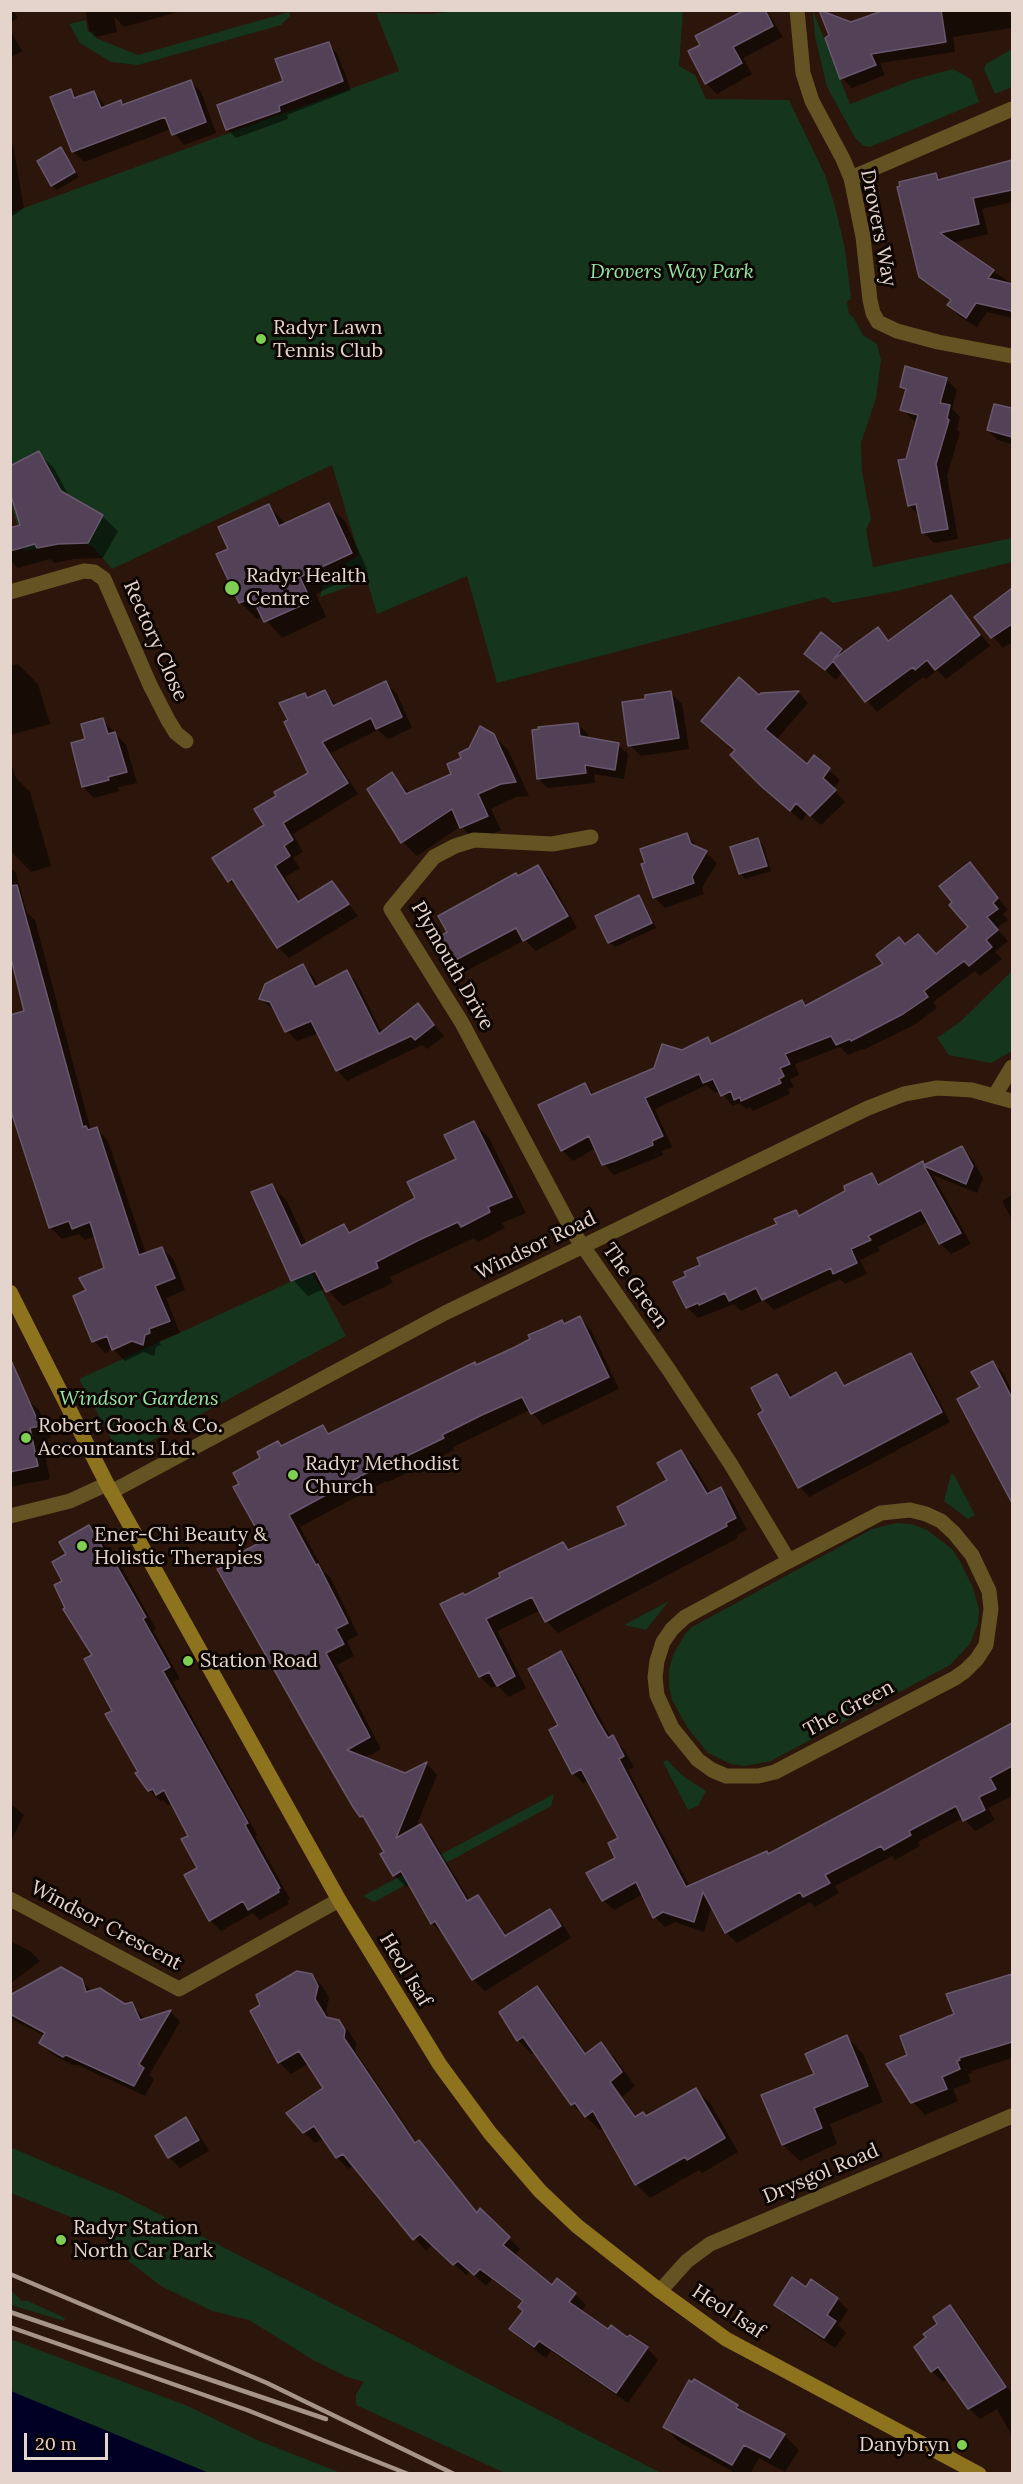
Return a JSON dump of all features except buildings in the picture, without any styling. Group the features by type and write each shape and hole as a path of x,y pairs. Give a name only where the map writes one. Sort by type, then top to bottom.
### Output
{"main road":[{"name":"Heol Isaf","path":"10,1292 109,1488 339,1899 440,2065 490,2133 540,2191 577,2226 660,2291 726,2338 979,2474"}],"street":[{"name":"Drovers Way","path":"797,10 803,73 813,101 843,159 850,178 863,237 873,314 878,322 897,331 938,342 1012,356"},
{"path":"850,178 1012,109"},
{"name":"Rectory Close","path":"10,592 84,571 94,572 104,579 150,685 176,733 186,741"},
{"name":"Plymouth Drive","path":"582,1247 462,1023 391,909 434,857 455,846 474,840 552,844 591,837"},
{"path":"995,1095 1012,1067"},
{"name":"Windsor Road","path":"109,1488 445,1313 868,1108 896,1097 937,1088 972,1090 1012,1101"},
{"name":"The Green","path":"582,1247 675,1379 789,1561"},
{"path":"10,1516 70,1501 109,1488"},
{"name":"The Green","path":"910,1510 926,1514 941,1521 954,1533 972,1555 989,1591 991,1609 986,1645 965,1671 774,1772 758,1776 726,1776 698,1760 672,1728 657,1695 655,1677 657,1661 663,1642 672,1629 685,1617 789,1561 881,1513 910,1510"},
{"name":"Windsor Crescent","path":"10,1899 179,1989 339,1899"},
{"name":"Drysgol Road","path":"660,2291 687,2261 710,2244 1012,2116"}],"green space":[{"name":"Drovers Way Park","path":"468,10 683,11 679,66 695,75 706,99 789,100 825,175 835,206 845,249 851,298 847,302 849,314 854,318 863,335 877,344 881,360 876,398 861,443 862,472 871,519 866,530 873,567 1012,538 1012,562 897,591 833,603 825,597 497,683 467,576 377,614 367,580 320,597 325,577 359,555 332,465 112,569 93,547 83,543 58,544 25,551 10,500 10,213 399,71 376,13 429,14"},
{"path":"813,11 850,104 912,80 953,69 971,79 979,102 870,147 864,146 855,138 827,87 815,37"},
{"path":"289,12 290,16 281,25 138,65 111,62 80,43 69,24 86,20 88,32 94,31 96,38 138,55"},
{"path":"1012,49 1012,87 995,94 984,69 986,64"},
{"path":"1012,971 1012,1051 991,1063 949,1055 937,1038 960,1022"},
{"name":"Windsor Gardens","path":"312,1272 346,1336 121,1457 79,1379"},
{"path":"951,1474 954,1475 975,1515 968,1519 944,1501"},
{"path":"896,1523 912,1524 927,1530 952,1549 961,1563 973,1588 979,1609 978,1623 970,1644 950,1665 771,1761 745,1766 731,1764 708,1753 687,1727 672,1700 669,1686 669,1670 673,1655 685,1634 692,1627 872,1529"},
{"path":"669,1601 646,1630 624,1625 637,1618"},
{"path":"667,1760 683,1776 706,1791 698,1806 688,1810 663,1762"},
{"path":"554,1794 551,1806 374,1902 363,1896"},
{"path":"10,2147 120,2194 661,2473 505,2473 356,2405 356,2394 364,2382 347,2377 315,2361 249,2320 212,2311 161,2286 126,2259 103,2256 113,2234 11,2193"},
{"path":"10,2289 22,2301 28,2301 65,2318 64,2321 11,2305"},
{"path":"10,2339 190,2407 257,2440 341,2473 143,2473 11,2413"}],"water":[{"path":"11,2391 18,2394 209,2473 11,2473"}],"railway":[{"path":"10,2274 267,2383 454,2474"},
{"path":"10,2312 326,2419"},
{"path":"10,2327 247,2410 408,2474"}],"place":[{"name":"Radyr Lawn Tennis Club","path":"261,339"},
{"name":"Radyr Health Centre","path":"232,588"},
{"name":"Robert Gooch & Co. Accountants Ltd.","path":"26,1438"},
{"name":"Radyr Methodist Church","path":"293,1475"},
{"name":"Ener-Chi Beauty & Holistic Therapies","path":"82,1546"},
{"name":"Station Road","path":"188,1661"},
{"name":"Radyr Station North Car Park","path":"61,2240"},
{"name":"Danybryn","path":"962,2445"}]}
